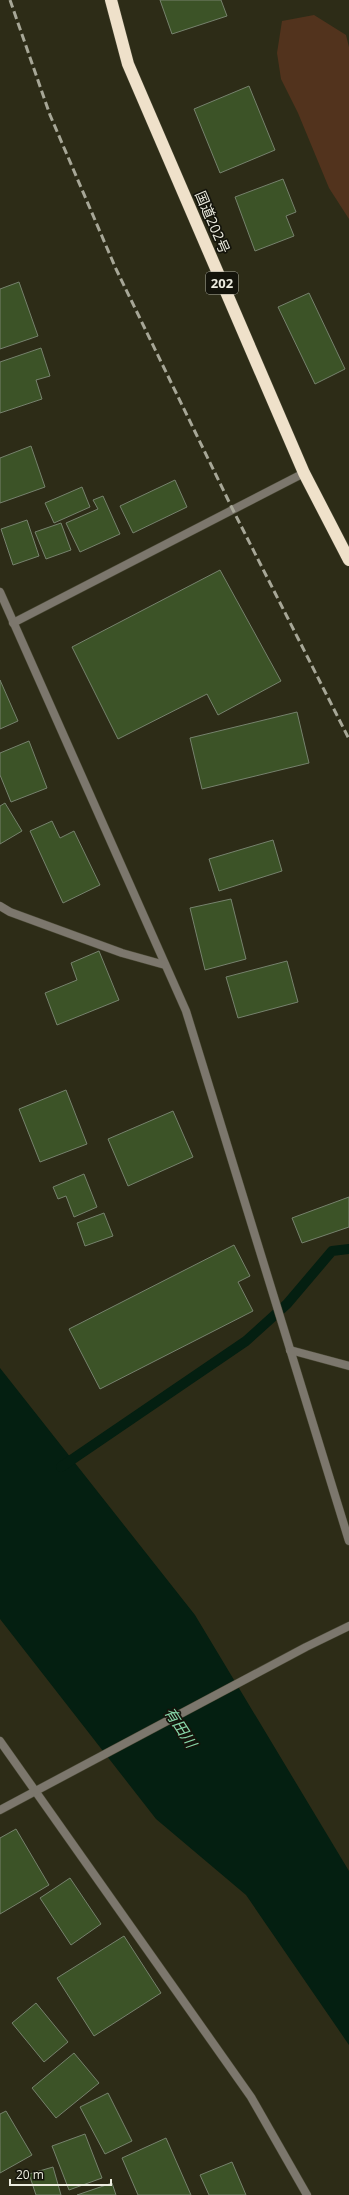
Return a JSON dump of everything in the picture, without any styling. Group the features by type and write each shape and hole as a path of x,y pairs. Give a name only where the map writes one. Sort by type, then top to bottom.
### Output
{"highway":[{"name":"国道202号","path":"111,0 128,64 304,473 349,560"}],"street":[{"path":"13,623 304,473"},
{"path":"0,592 186,1011 349,1541"},
{"path":"0,906 10,912 122,953 165,965"},
{"path":"290,1350 349,1366"},
{"path":"0,1810 37,1792 306,1647 349,1626"},
{"path":"0,1741 251,2097 306,2195"}],"shaded area":[{"path":"314,15 346,35 349,47 349,219 329,188 298,113 281,79 277,53 282,21"}],"water":[{"name":"有田川","path":"0,1368 195,1615 349,1871 349,2045 246,1895 156,1819 0,1619"}],"building":[{"path":"160,0 221,0 227,16 172,34"},
{"path":"249,86 275,150 220,173 194,109"},
{"path":"283,179 296,212 286,216 294,236 255,251 235,197"},
{"path":"19,282 38,336 0,349 0,289"},
{"path":"309,293 345,369 315,384 278,307"},
{"path":"41,348 50,376 36,380 42,399 0,413 0,362"},
{"path":"31,446 45,487 0,503 0,458"},
{"path":"175,480 187,507 133,533 120,506"},
{"path":"82,487 90,507 54,523 45,503"},
{"path":"103,496 120,534 80,552 66,523 98,509 93,500"},
{"path":"27,520 39,556 13,565 1,529"},
{"path":"61,523 71,550 46,559 35,532"},
{"path":"220,570 281,681 218,715 207,694 118,739 72,647"},
{"path":"0,680 18,721 0,729"},
{"path":"297,712 309,763 202,789 190,738"},
{"path":"29,741 47,788 11,802 0,775 0,753"},
{"path":"5,803 22,831 0,844 0,806"},
{"path":"52,821 60,838 74,831 100,885 63,903 30,831"},
{"path":"273,840 282,871 219,891 209,859"},
{"path":"231,899 246,959 205,970 190,908"},
{"path":"99,951 119,1000 57,1025 45,993 77,980 71,963"},
{"path":"287,961 298,1002 238,1018 226,977"},
{"path":"66,1090 87,1144 40,1162 19,1109"},
{"path":"173,1111 193,1157 128,1186 108,1139"},
{"path":"84,1174 97,1207 74,1217 66,1196 58,1199 53,1187"},
{"path":"349,1197 349,1227 302,1243 292,1218"},
{"path":"104,1213 113,1236 85,1246 77,1223"},
{"path":"234,1245 250,1276 238,1282 253,1311 100,1389 69,1329"},
{"path":"16,1829 49,1885 0,1914 0,1838"},
{"path":"70,1878 101,1924 71,1945 40,1898"},
{"path":"124,1936 161,1993 94,2036 57,1978"},
{"path":"36,2003 68,2042 44,2062 12,2023"},
{"path":"74,2053 99,2083 56,2118 32,2088"},
{"path":"108,2093 132,2141 105,2154 80,2107"},
{"path":"6,2111 32,2155 0,2173 0,2114"},
{"path":"85,2134 102,2178 69,2190 52,2146"},
{"path":"166,2138 191,2195 138,2195 122,2158"},
{"path":"232,2162 246,2195 209,2195 200,2175"},
{"path":"53,2167 61,2195 36,2195 29,2174"},
{"path":"112,2183 116,2195 77,2195"}],"waterway":[{"path":"61,1467 246,1341 287,1304 332,1251 349,1249"}],"railway":[{"path":"10,0 50,115 116,269 233,510 349,739"}]}
